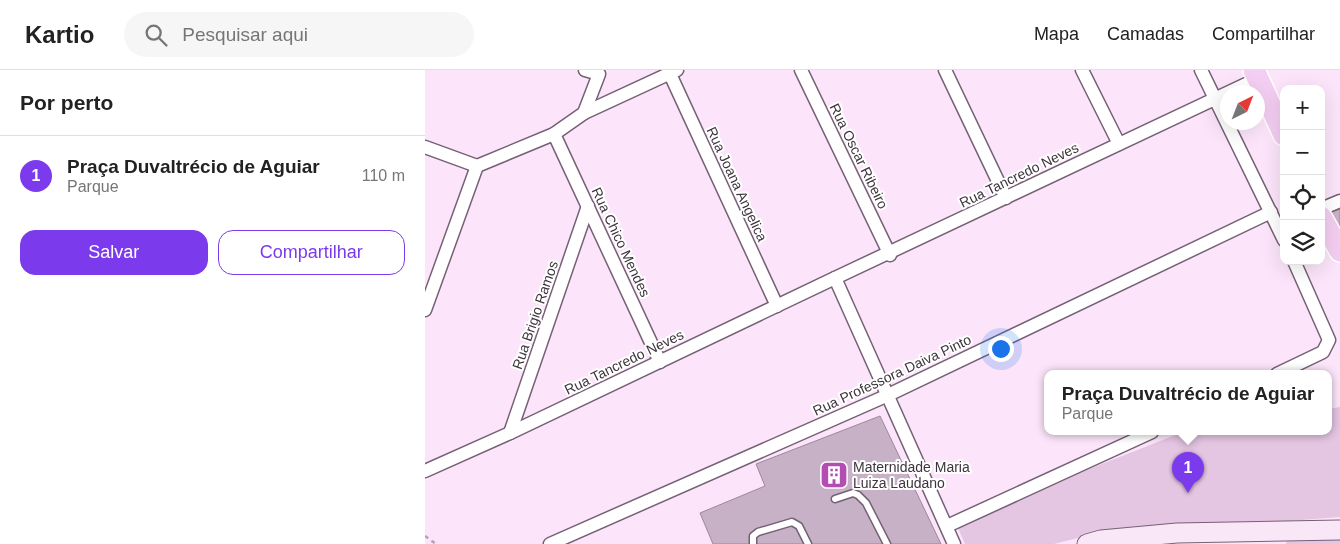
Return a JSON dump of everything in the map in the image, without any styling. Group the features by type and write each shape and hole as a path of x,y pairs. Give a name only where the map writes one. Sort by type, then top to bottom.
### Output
{"main road":[{"path":"1257,74 1282,130"},
{"path":"1323,220 1340,251"}],"street":[{"path":"585,70 600,72 585,113"},
{"name":"Rua Oscar Ribeiro","path":"801,70 890,255"},
{"path":"945,70 1006,198"},
{"path":"1081,70 1119,144"},
{"path":"1201,70 1280,231"},
{"path":"425,147 477,166 554,134 585,113 674,72"},
{"name":"Rua Joana Angelica","path":"674,72 777,306"},
{"name":"Rua Tancredo Neves","path":"425,471 510,434 835,278 890,255 1215,98 1257,74"},
{"name":"Rua Chico Mendes","path":"554,134 659,362"},
{"path":"425,310 429,283 477,166"},
{"path":"1325,208 1340,202"},
{"name":"Rua Brigio Ramos","path":"510,434 588,206"},
{"name":"Rua Professora Daiva Pinto","path":"550,544 886,396 1271,212"},
{"path":"1286,370 1317,356 1327,348 1329,340 1296,265"},
{"path":"835,278 886,396 954,544"},
{"path":"947,526 1145,435"},
{"path":"1097,543 1177,533 1340,530"}],"lane":[{"path":"835,499 853,493 863,498 887,544"},
{"path":"753,544 752,539 755,534 792,522 799,526 807,544"}],"path":[{"path":"425,536 436,544"}],"shaded area":[{"path":"1340,407 1340,517 1227,526 1141,526 1109,530 1054,544 965,544 958,528 1089,469 1175,435 1332,435 1332,408"},
{"path":"1288,537 1340,537 1340,544 1286,544"}],"building":[{"path":"1340,209 1340,228 1331,212"},
{"name":"Maternidade Maria Luiza Laudano","path":"880,416 941,544 713,544 700,513 765,486 756,464"}],"place":[{"name":"Maternidade Maria Luiza Laudano","path":"834,475"},
{"name":"Praça Duvaltrécio de Aguiar","path":"1188,493"}]}
